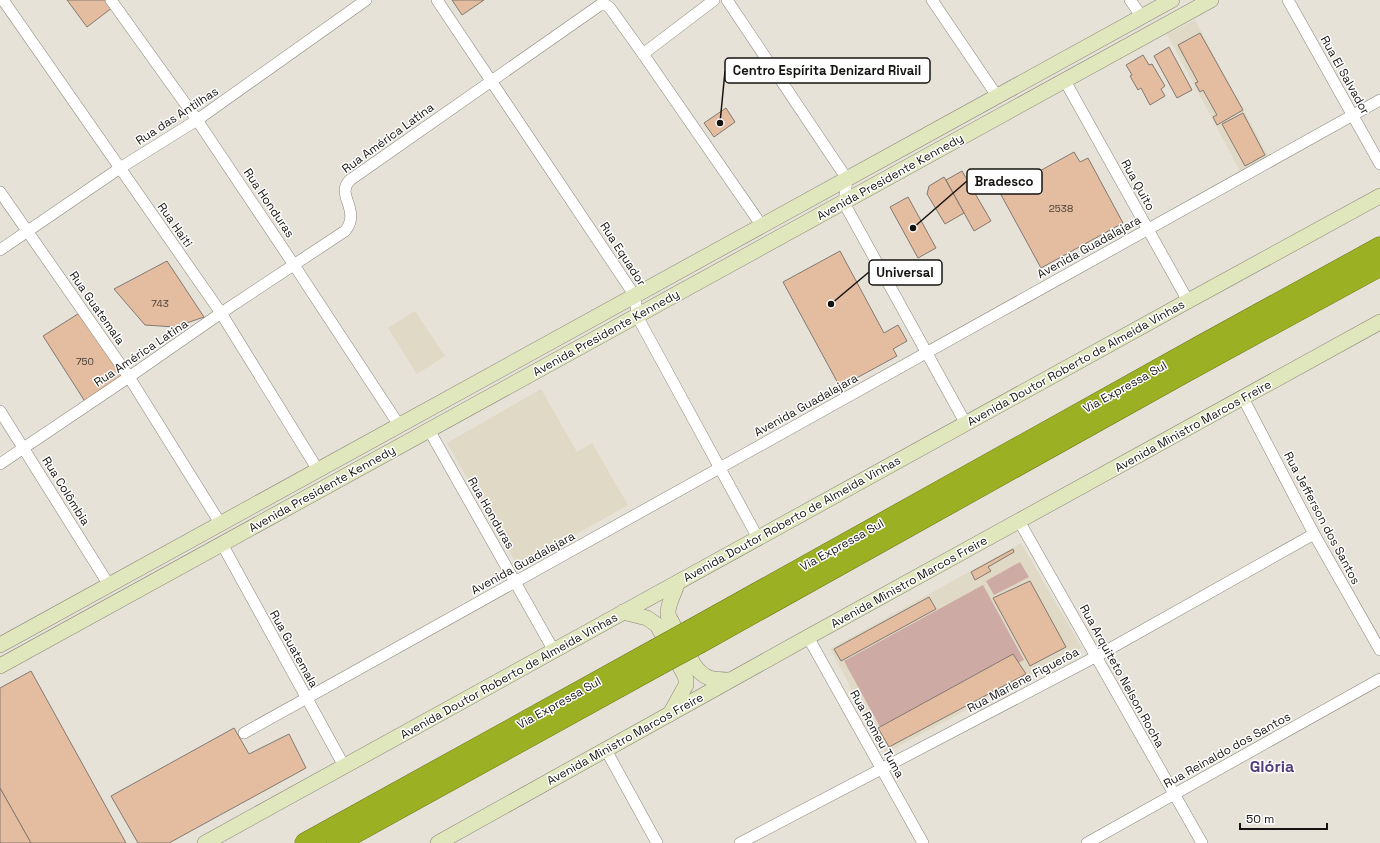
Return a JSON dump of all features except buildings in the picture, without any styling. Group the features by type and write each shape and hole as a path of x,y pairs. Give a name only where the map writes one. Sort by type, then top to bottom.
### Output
{"highway":[{"name":"Via Expressa Sul","path":"305,843 696,636 1202,354 1380,247"},
{"name":"Via Expressa Sul","path":"1202,354 1380,266"},
{"name":"Via Expressa Sul","path":"337,843 658,657"}],"main road":[{"name":"Avenida Presidente Kennedy","path":"0,645 1172,0"},
{"name":"Avenida Presidente Kennedy","path":"0,666 1211,0"},
{"name":"Avenida Doutor Roberto de Almeida Vinhas","path":"205,843 1380,196"},
{"name":"Avenida Ministro Marcos Freire","path":"438,843 1380,322"},
{"path":"677,583 668,607 668,615 694,665 699,672 708,678 731,680"},
{"path":"623,612 647,618 657,625 684,674 686,685 670,714"}],"street":[{"name":"Rua Honduras","path":"111,0 197,120 399,425"},
{"name":"Rua das Antilhas","path":"0,250 120,168 197,120 366,0"},
{"name":"Rua Equador","path":"437,0 635,296 636,316 758,538"},
{"path":"714,0 642,54 762,226"},
{"path":"727,0 847,179 844,203 966,424"},
{"path":"932,0 997,96"},
{"path":"1130,0 1142,17"},
{"name":"Rua El Salvador","path":"1288,0 1380,164"},
{"name":"Rua Haiti","path":"4,2 221,313 318,470"},
{"name":"Rua América Latina","path":"0,464 221,313 346,231 349,226 351,216 344,191 350,180 600,5 606,5 610,8 642,54"},
{"name":"Rua Quito","path":"1065,81 1188,301"},
{"name":"Avenida Guadalajara","path":"244,733 1380,100"},
{"name":"Rua Guatemala","path":"0,192 129,377 220,523"},
{"name":"Rua Jefferson dos Santos","path":"1243,398 1314,534 1380,650"},
{"name":"Rua Colômbia","path":"0,411 24,447 109,585"},
{"name":"Rua Honduras","path":"429,430 554,651"},
{"name":"Rua Arquiteto Nelson Rocha","path":"1019,521 1202,843"},
{"name":"Rua Marlene Figuerôa","path":"740,843 1097,656 1314,534"},
{"name":"Rua Guatemala","path":"222,544 344,766"},
{"name":"Rua Romeu Tuma","path":"808,637 923,843"},
{"name":"Rua Reinaldo dos Santos","path":"1087,843 1380,679"},
{"path":"606,750 657,843"}],"shaded area":[{"path":"1195,20 1268,156 1240,171 1167,34"},
{"path":"415,311 445,356 417,374 388,328"},
{"path":"541,389 577,452 592,443 628,505 518,567 447,443"},
{"path":"1021,543 1082,648 886,753 830,649"},
{"path":"1020,562 1029,577 994,595 986,581"},
{"path":"983,585 1024,660 885,736 844,661"}],"place":[{"name":"Centro Espírita Denizard Rivail","path":"720,123"},
{"name":"Bradesco","path":"913,228"},
{"name":"Universal","path":"831,304"}],"district":[{"name":"Glória","path":"1272,766"}]}
